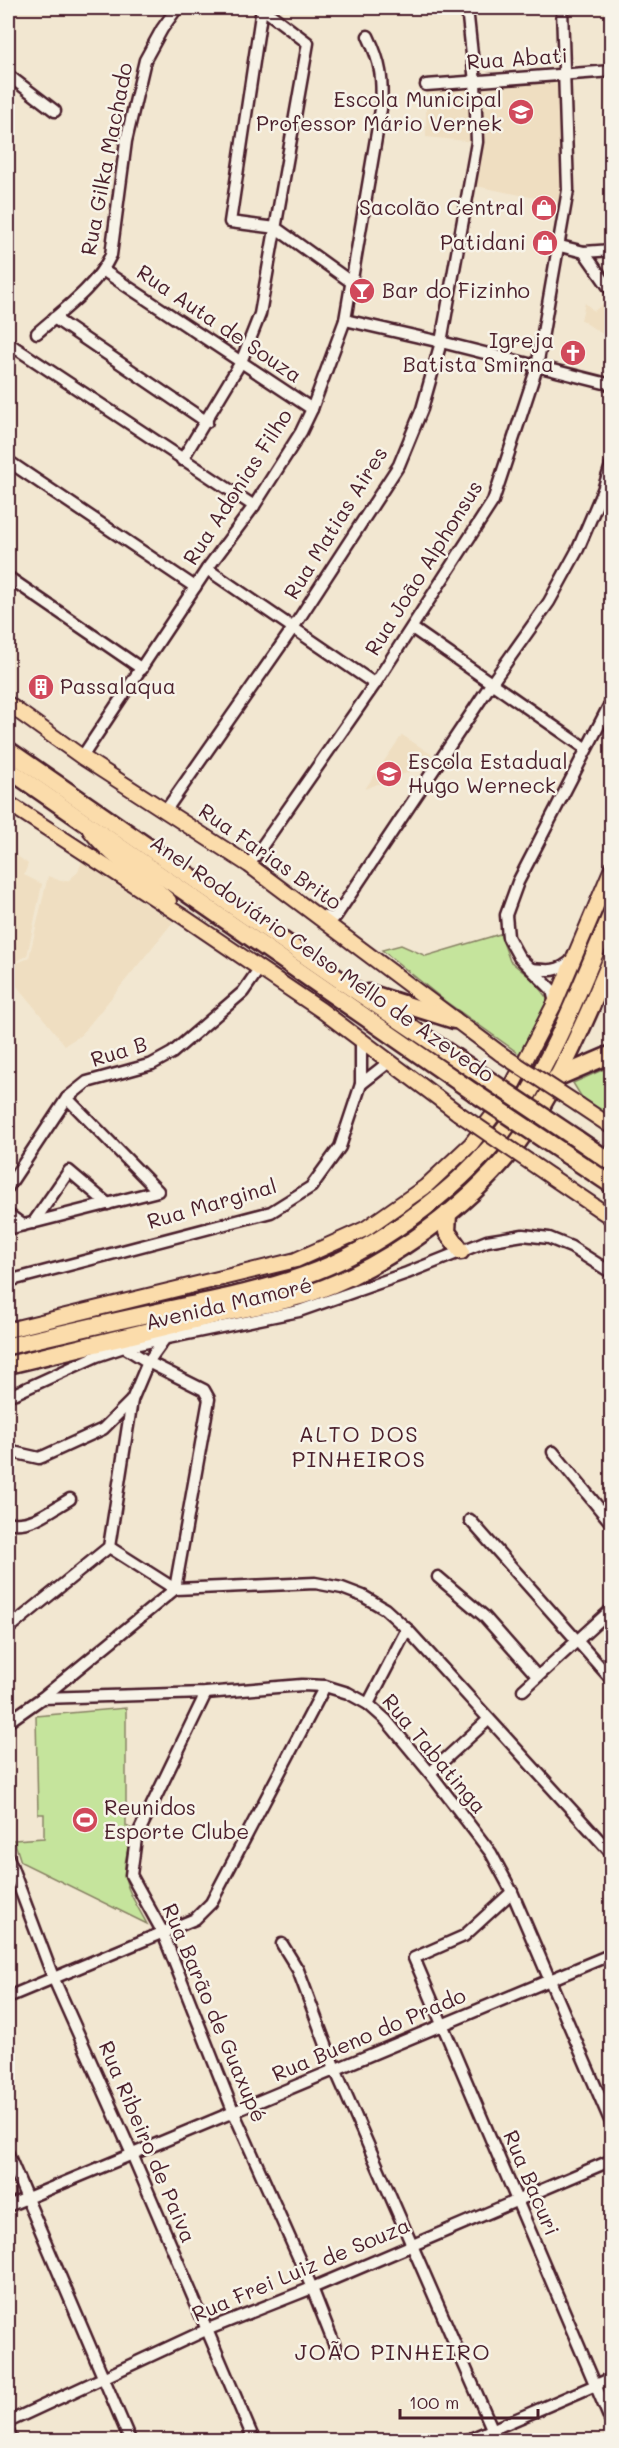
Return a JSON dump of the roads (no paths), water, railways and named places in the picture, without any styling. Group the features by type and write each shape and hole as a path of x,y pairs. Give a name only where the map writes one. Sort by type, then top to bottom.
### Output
{"highway":[{"name":"Anel Rodoviário Celso Mello de Azevedo","path":"8,750 84,809 473,1092 612,1185"},
{"name":"Anel Rodoviário Celso Mello de Azevedo","path":"8,769 84,809 612,1163"},
{"path":"8,1346 207,1301 304,1276 373,1244 436,1200 486,1152 518,1111 547,1061 612,913"},
{"path":"8,1365 312,1292 383,1259 448,1213 502,1162 532,1121 556,1078 584,1023 612,958"},
{"path":"350,987 454,1020"},
{"path":"556,1078 612,1054"},
{"path":"448,1213 447,1232 461,1251"}],"main road":[{"name":"Rua Farias Brito","path":"8,704 82,757 249,864 501,1054"},
{"name":"Anel Rodoviário Celso Mello de Azevedo","path":"8,803 321,1010 458,1113 612,1218"},
{"path":"84,809 102,846 155,887 185,918"},
{"path":"8,1330 296,1260 365,1229 425,1187 471,1144 504,1101 555,1003 612,868"},
{"name":"Anel Rodoviário Celso Mello de Azevedo","path":"501,1054 612,1127"}],"street":[{"name":"Rua Gilka Machado","path":"37,333 104,270 111,255 126,141 145,60 177,8"},
{"path":"183,460 241,362 260,314 276,228 308,43 262,8 230,222 276,228 351,282"},
{"name":"Rua Matias Aires","path":"166,810 293,628 399,465 422,409 441,342 477,142 467,8"},
{"name":"Rua João Alphonsus","path":"249,864 375,684 493,501 537,367 568,190 566,74 562,8"},
{"name":"Rua Adonias Filho","path":"82,757 207,569 254,506 301,432 312,409 345,321 381,109 383,81 381,67 368,36"},
{"name":"Rua Abati","path":"426,85 612,71"},
{"path":"8,75 55,111"},
{"path":"560,246 584,252 612,250"},
{"path":"584,252 612,292"},
{"name":"Rua Auta de Souza","path":"104,270 312,409"},
{"path":"54,318 207,422"},
{"path":"345,321 441,342 612,385"},
{"path":"8,343 254,506"},
{"path":"8,461 195,587"},
{"path":"319,916 332,918 336,916 491,684 549,602 578,549 603,490 612,462"},
{"path":"207,569 375,684"},
{"path":"8,577 142,669"},
{"path":"412,628 585,748"},
{"path":"555,1003 552,990 519,957 508,937 506,915 518,882 585,748 612,700"},
{"path":"532,969 549,971 562,969 572,960"},
{"name":"Rua B","path":"8,1187 68,1098 87,1082 152,1064 172,1053 243,992 259,969"},
{"name":"Rua Marginal","path":"8,1281 271,1212 288,1203 311,1187 340,1147 361,1084 361,1041"},
{"path":"361,1084 389,1062"},
{"path":"8,1229 158,1191 68,1098"},
{"path":"28,1224 69,1171 108,1204"},
{"path":"8,1214 28,1224"},
{"name":"Avenida Mamoré","path":"8,1395 97,1356 124,1347 163,1341 299,1311 407,1273 487,1240 523,1235 549,1238 571,1247 612,1274"},
{"path":"8,1629 109,1547 132,1400 148,1362 163,1341"},
{"path":"8,1722 42,1698 175,1589 209,1399 204,1390 148,1362 124,1347"},
{"path":"8,1450 39,1458 44,1456 103,1429 132,1400"},
{"path":"553,1452 612,1524"},
{"path":"8,1522 19,1525 31,1521 70,1499"},
{"path":"470,1520 612,1680"},
{"path":"109,1547 175,1589 315,1583 342,1588 363,1596 385,1609 407,1629 612,1854"},
{"path":"438,1577 484,1616 537,1676"},
{"path":"523,1690 612,1609"},
{"path":"368,1704 407,1629"},
{"name":"Rua Tabatinga","path":"42,1698 206,1693 302,1685 325,1686 348,1693 368,1704 386,1720 430,1773 490,1853 512,1892 612,2126"},
{"path":"8,1996 195,1919 211,1903 325,1686"},
{"name":"Rua Barão de Guaxupé","path":"206,1693 136,1838 130,1875 162,1931 234,2113 312,2288 336,2349"},
{"path":"430,1773 488,1720"},
{"name":"Rua Ribeiro de Paiva","path":"8,1857 53,1977 132,2154 254,2440"},
{"name":"Rua Bacuri","path":"512,1892 464,1936 414,1958 612,2424"},
{"path":"282,1944 298,1970 335,2069 495,2435"},
{"name":"Rua Bueno do Prado","path":"8,2206 612,1954"},
{"path":"8,2154 130,2440"},
{"name":"Rua Frei Luiz de Souza","path":"8,2422 206,2330 312,2288 612,2160"},
{"path":"468,2440 495,2435 612,2378"},
{"path":"8,2431 12,2440"}],"place":[{"name":"Escola Municipal Professor Mário Vernek","path":"521,112"},
{"name":"Sacolão Central","path":"544,208"},
{"name":"Patidani","path":"545,243"},
{"name":"Bar do Fizinho","path":"362,291"},
{"name":"Igreja Batista Smirna","path":"573,353"},
{"name":"Passalaqua","path":"41,687"},
{"name":"Escola Estadual Hugo Werneck","path":"389,774"},
{"name":"Reunidos Esporte Clube","path":"85,1820"}],"district":[{"name":"ALTO DOS PINHEIROS","path":"359,1446"},
{"name":"JOÃO PINHEIRO","path":"393,2352"}]}
